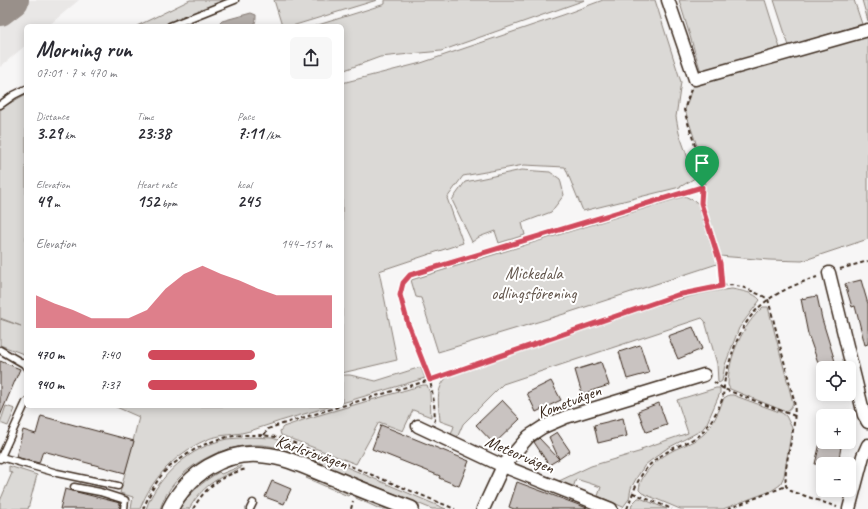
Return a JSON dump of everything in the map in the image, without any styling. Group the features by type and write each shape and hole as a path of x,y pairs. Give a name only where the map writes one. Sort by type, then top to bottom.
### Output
{"street":[{"path":"668,0 695,79 868,30"},
{"path":"829,273 864,415 868,422"},
{"name":"Kometvägen","path":"483,509 503,466 529,436 543,427 566,417 704,375"},
{"name":"Meteorvägen","path":"418,426 503,466 611,509"},
{"path":"849,509 863,456 868,445"},
{"name":"Karlsrovägen","path":"170,509 176,497 185,485 205,469 229,458 254,454 277,457 411,509"}],"lane":[{"path":"175,24 234,0"},
{"path":"0,105 24,90"},
{"path":"0,350 24,364"},
{"path":"24,406 0,458 57,473 118,486"},
{"path":"74,487 100,492 125,500 124,509"},
{"path":"250,509 253,502"}],"path":[{"path":"695,79 684,110 704,175 701,203 720,263 722,286"},
{"path":"430,432 435,420 434,402 430,380 408,324 400,295 403,283 410,275 702,187"},
{"path":"344,405 430,380 677,295 722,286 731,285 742,287 768,299 794,400 794,430 785,477 786,486 791,491 843,509"},
{"path":"627,509 639,479 647,467 660,455 701,434 713,417 723,398 725,376 737,339 750,316 768,299"},
{"path":"704,375 724,389 795,416"},
{"path":"264,434 268,429 279,424 335,408"},
{"path":"193,509 208,488 235,472 248,469"},
{"path":"728,509 786,486"},
{"path":"633,493 672,509"},
{"path":"353,501 360,504"}],"shaded area":[{"path":"0,0 79,0 50,24 24,24 24,47 0,67"},
{"path":"251,13 256,15 254,24 220,24 222,21"}],"green space":[{"path":"190,0 229,0 170,24 141,24"},
{"path":"274,0 377,0 299,24 281,24"},
{"path":"385,0 585,0 441,51 380,57 344,70 344,24 321,24 385,4"},
{"path":"603,0 655,0 681,82 676,117 679,133 695,178 680,187 583,211 565,167 524,165 463,176 447,198 463,243 379,271 397,360 344,373 344,82 421,63"},
{"path":"679,0 765,0 780,48 701,72"},
{"path":"774,0 854,0 862,24 789,46"},
{"path":"862,0 868,0 868,21"},
{"path":"868,31 868,239 802,261 719,256 702,203 706,173 685,110 694,82"},
{"path":"24,95 24,354 0,345 0,319 21,326 0,318 0,109"},
{"path":"522,170 550,172 560,179 564,195 551,212 522,223 525,235 499,243 495,231 479,237 472,242 452,200 465,182"},
{"name":"Mickedala odlingsförening","path":"685,196 698,203 717,264 564,314 438,352 421,298 416,297 411,280"},
{"path":"732,289 754,295 760,300 739,328 725,365 722,381 719,383 717,364 705,321 702,318 503,384 463,424 457,438 451,435 454,426 440,421 438,397 441,387 448,376 654,306 702,293"},
{"path":"763,307 768,307 793,403 790,409 786,411 730,389 728,385 731,364 738,342 749,323"},
{"path":"421,367 425,378 344,402 344,375 376,381"},
{"path":"427,385 430,393 431,417 413,410 403,431 379,422 356,464 281,435 280,431 283,427 344,408"},
{"path":"720,388 720,393 707,423 702,430 666,449 645,465 631,488 629,499 623,507 598,496 601,487 576,479 573,488 557,482 591,466 642,451 641,449 688,433 677,400"},
{"path":"729,395 733,395 782,413 786,416 792,428 784,476 780,485 771,491 723,509 680,509 642,493 639,490 640,484 646,472 667,454 694,441 705,433 718,412 724,398"},
{"path":"6,406 15,409 8,426 0,423"},
{"path":"119,408 325,408 279,421 252,431 211,438 199,443 178,457 159,476 145,497 140,509 131,509 133,497 120,493 139,417"},
{"path":"251,437 272,438 292,444 446,509 432,509 304,457 278,448 262,445 247,445 231,448 201,461 187,470 176,481 166,494 160,509 146,509 158,485 167,474 189,456 201,448 227,439"},
{"path":"9,466 37,475 28,509 0,509 0,501 12,473 9,472"},
{"path":"241,466 241,468 217,479 199,494 189,509 179,509 192,493 207,480 219,472 221,474"},
{"path":"307,477 351,493 348,496 306,478"},
{"path":"356,496 390,509 380,509 356,498"},
{"path":"638,498 667,509 631,509 632,504"}],"building":[{"path":"861,280 868,304 868,344 865,345 855,306 852,307 845,284"},
{"path":"817,296 822,319 835,361 818,361 808,334 801,299"},
{"path":"693,327 702,349 678,359 668,336"},
{"path":"640,345 649,373 627,379 619,352"},
{"path":"0,361 20,369 0,416"},
{"path":"601,362 609,385 582,394 575,370"},
{"path":"551,381 561,400 536,412 527,393"},
{"path":"502,400 520,419 494,444 476,425"},
{"path":"659,403 667,425 646,432 638,411"},
{"path":"41,416 134,441 125,473 43,451 39,463 16,457 23,430 36,434"},
{"path":"623,418 627,436 598,443 594,425"},
{"path":"381,425 469,461 459,486 439,478 440,476 372,449"},
{"path":"557,432 570,451 559,459 549,437"},
{"path":"539,438 559,459 549,465 534,442"},
{"path":"819,449 841,449 839,457 817,457"},
{"path":"272,481 291,489 284,504 265,497"},
{"path":"517,482 587,508 514,509 509,507"},
{"path":"65,489 120,503 120,509 60,509"}],"taxiway":[{"path":"0,10 13,0"}],"route":[{"path":"702,187 701,203 720,263 722,286 677,295 430,380 408,324 400,295 403,283 410,275 702,187"}]}
